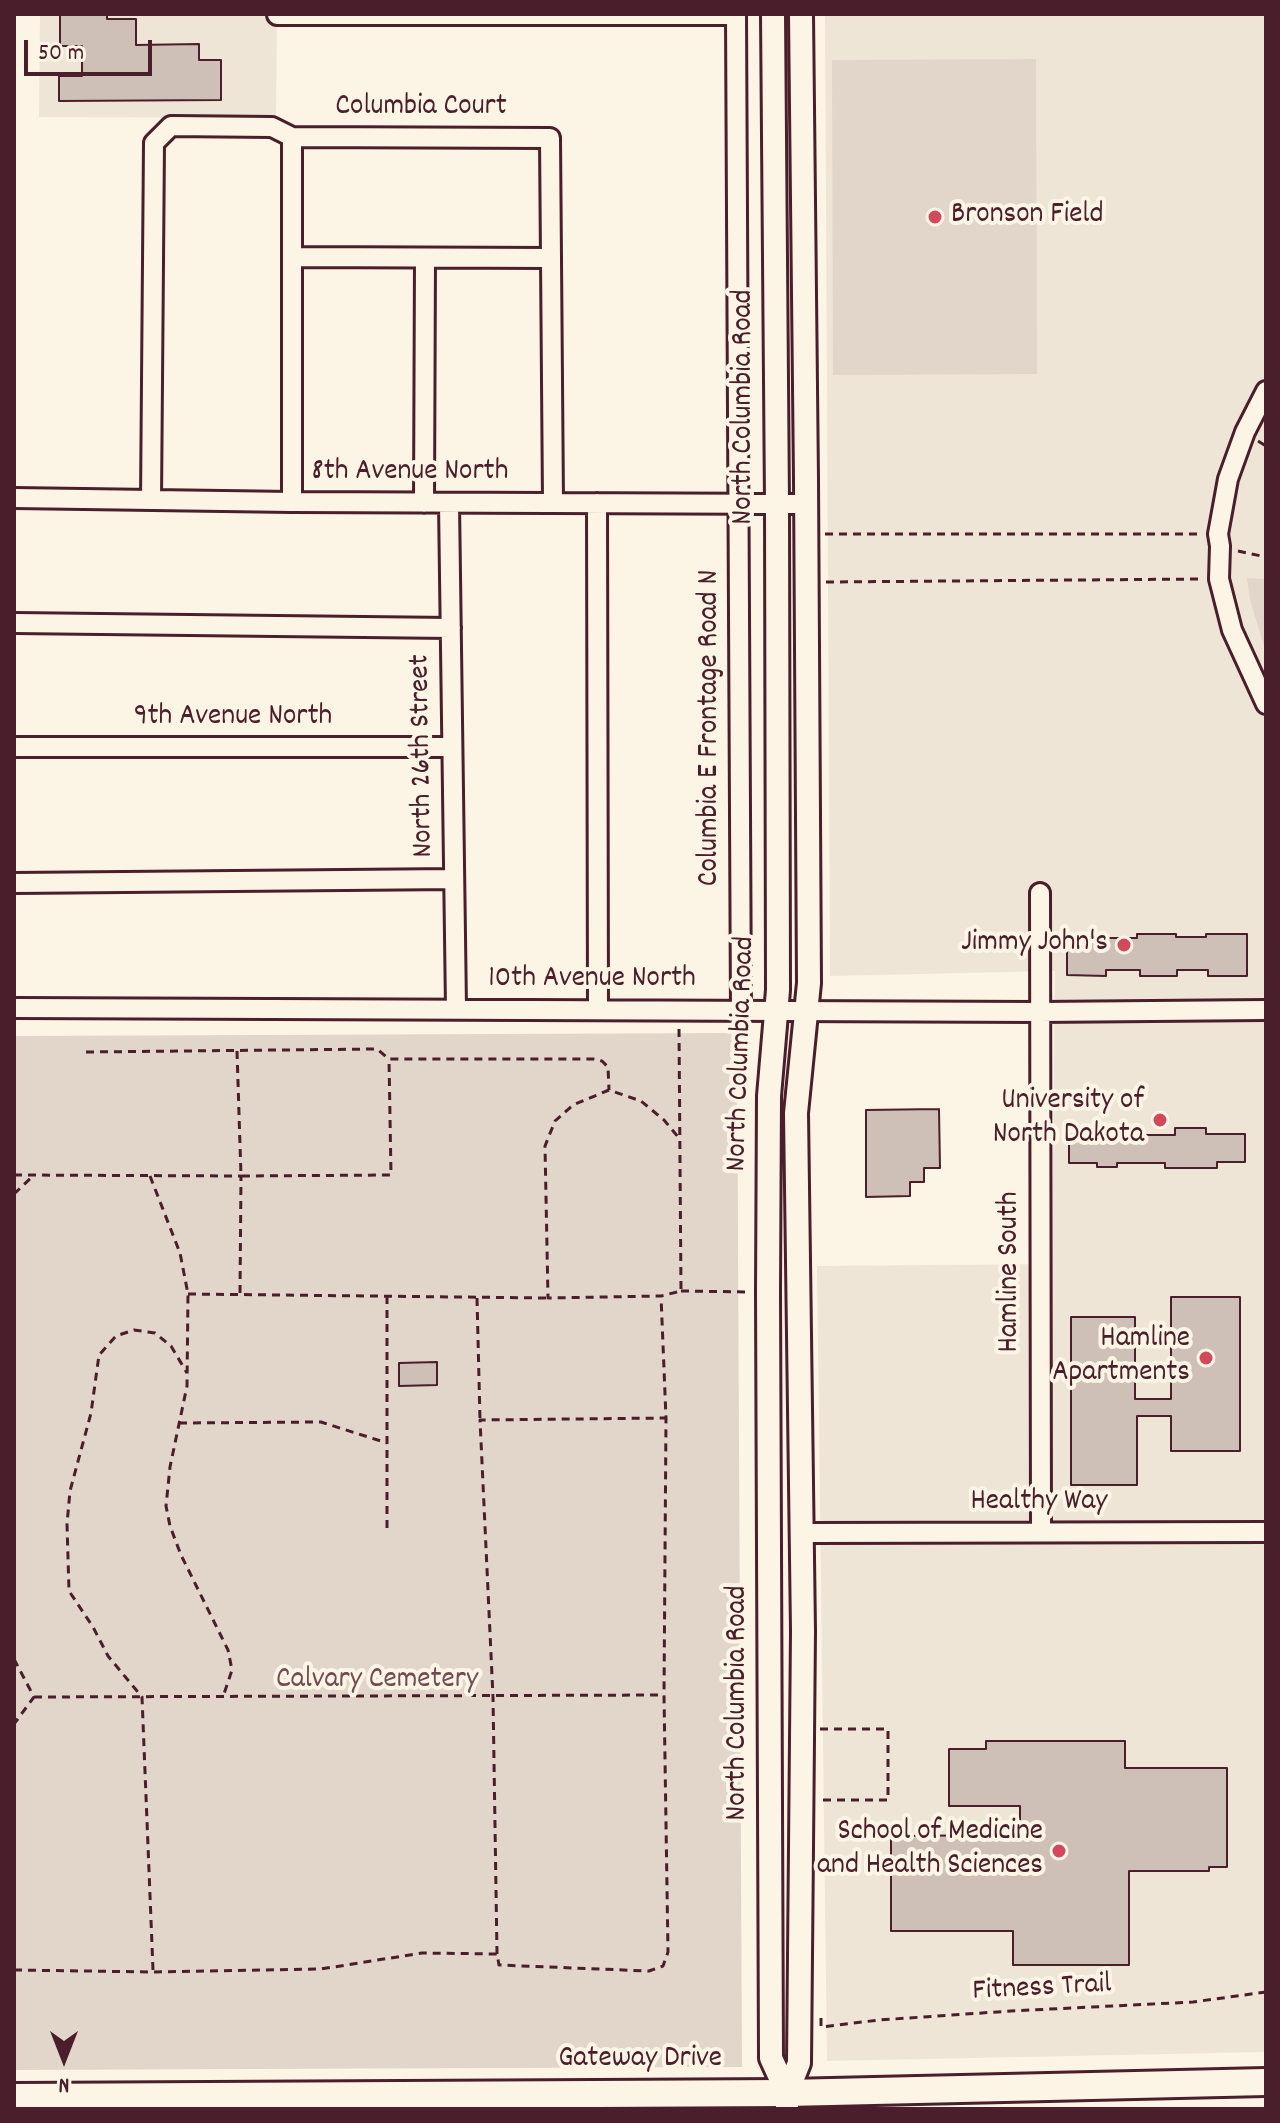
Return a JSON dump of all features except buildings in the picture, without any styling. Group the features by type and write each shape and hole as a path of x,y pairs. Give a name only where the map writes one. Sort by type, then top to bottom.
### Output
{"highway":[{"name":"Gateway Drive","path":"14,2097 787,2101 1266,2082"}],"main road":[{"name":"North Columbia Road","path":"773,14 778,990 769,1096 771,2058 787,2101"},
{"name":"North Columbia Road","path":"787,2101 799,2063 803,1631 796,1113 809,967 801,14"}],"street":[{"path":"277,15 736,15"},
{"name":"Columbia E Frontage Road N","path":"736,15 741,1010"},
{"path":"151,500 154,143 171,126 272,127 292,137"},
{"name":"Columbia Court","path":"292,502 292,137 550,138 553,502"},
{"path":"292,257 551,258"},
{"path":"424,503 425,258"},
{"path":"1266,391 1245,432 1228,479 1219,540 1219,579 1232,630 1266,704"},
{"name":"8th Avenue North","path":"14,498 806,504"},
{"name":"North 26th Street","path":"449,503 456,1008"},
{"path":"597,503 598,1009"},
{"path":"14,623 451,628"},
{"name":"9th Avenue North","path":"14,747 452,747"},
{"path":"14,883 454,879"},
{"name":"Hamline South","path":"1040,893 1041,1532"},
{"name":"10th Avenue North","path":"14,1008 1266,1010"},
{"name":"Healthy Way","path":"812,1533 1266,1532"}],"path":[{"path":"817,534 1219,540 1266,557"},
{"path":"818,582 1219,579"},
{"path":"679,1010 681,1291"},
{"path":"86,1052 377,1049 389,1059 593,1059 602,1061 608,1067 609,1090"},
{"path":"237,1051 241,1176 240,1295"},
{"path":"14,1175 391,1175 389,1059"},
{"path":"548,1298 545,1146 555,1121 573,1105 609,1090 641,1101 664,1120 679,1138"},
{"path":"14,1194 34,1175"},
{"path":"150,1176 180,1253 188,1294 187,1386 170,1467 166,1506 181,1555 228,1650 232,1670 223,1697"},
{"path":"188,1294 548,1298 661,1296 681,1291 768,1292"},
{"path":"387,1296 387,1532"},
{"path":"477,1298 493,1697 499,1965 649,1971 663,1966 668,1952 664,1695 666,1418 661,1296"},
{"path":"153,1972 142,1697 108,1656 69,1591 67,1524 70,1491 91,1413 99,1355 116,1336 134,1330 155,1333 171,1346 187,1373"},
{"path":"480,1420 666,1418"},
{"path":"179,1423 321,1422 387,1443"},
{"path":"14,1659 34,1697"},
{"path":"34,1697 664,1695"},
{"path":"14,1724 34,1697"},
{"path":"816,1729 888,1729 888,1800 817,1800"},
{"path":"14,1970 153,1972 321,1969 422,1953 497,1954"},
{"name":"Fitness Trail","path":"821,2027 1011,2011 1193,2002 1266,1992"}],"shaded area":[{"path":"40,14 277,14 276,118 39,117"},
{"name":"University of North Dakota","path":"825,14 1266,14 1266,2052 827,2061 817,1266 1052,1264 1055,971 830,976"}],"green space":[{"name":"Bronson Field","path":"1036,59 1037,374 833,375 832,60"},
{"path":"1247,578 1266,579 1264,646 1250,600"},
{"name":"Calvary Cemetery","path":"737,1033 742,2067 14,2070 14,1036"}],"place":[{"name":"Bronson Field","path":"935,217"},
{"name":"Jimmy John's","path":"1124,945"},
{"name":"University of North Dakota","path":"1160,1120"},
{"name":"Hamline Apartments","path":"1206,1358"},
{"name":"School of Medicine and Health Sciences","path":"1059,1851"}]}
